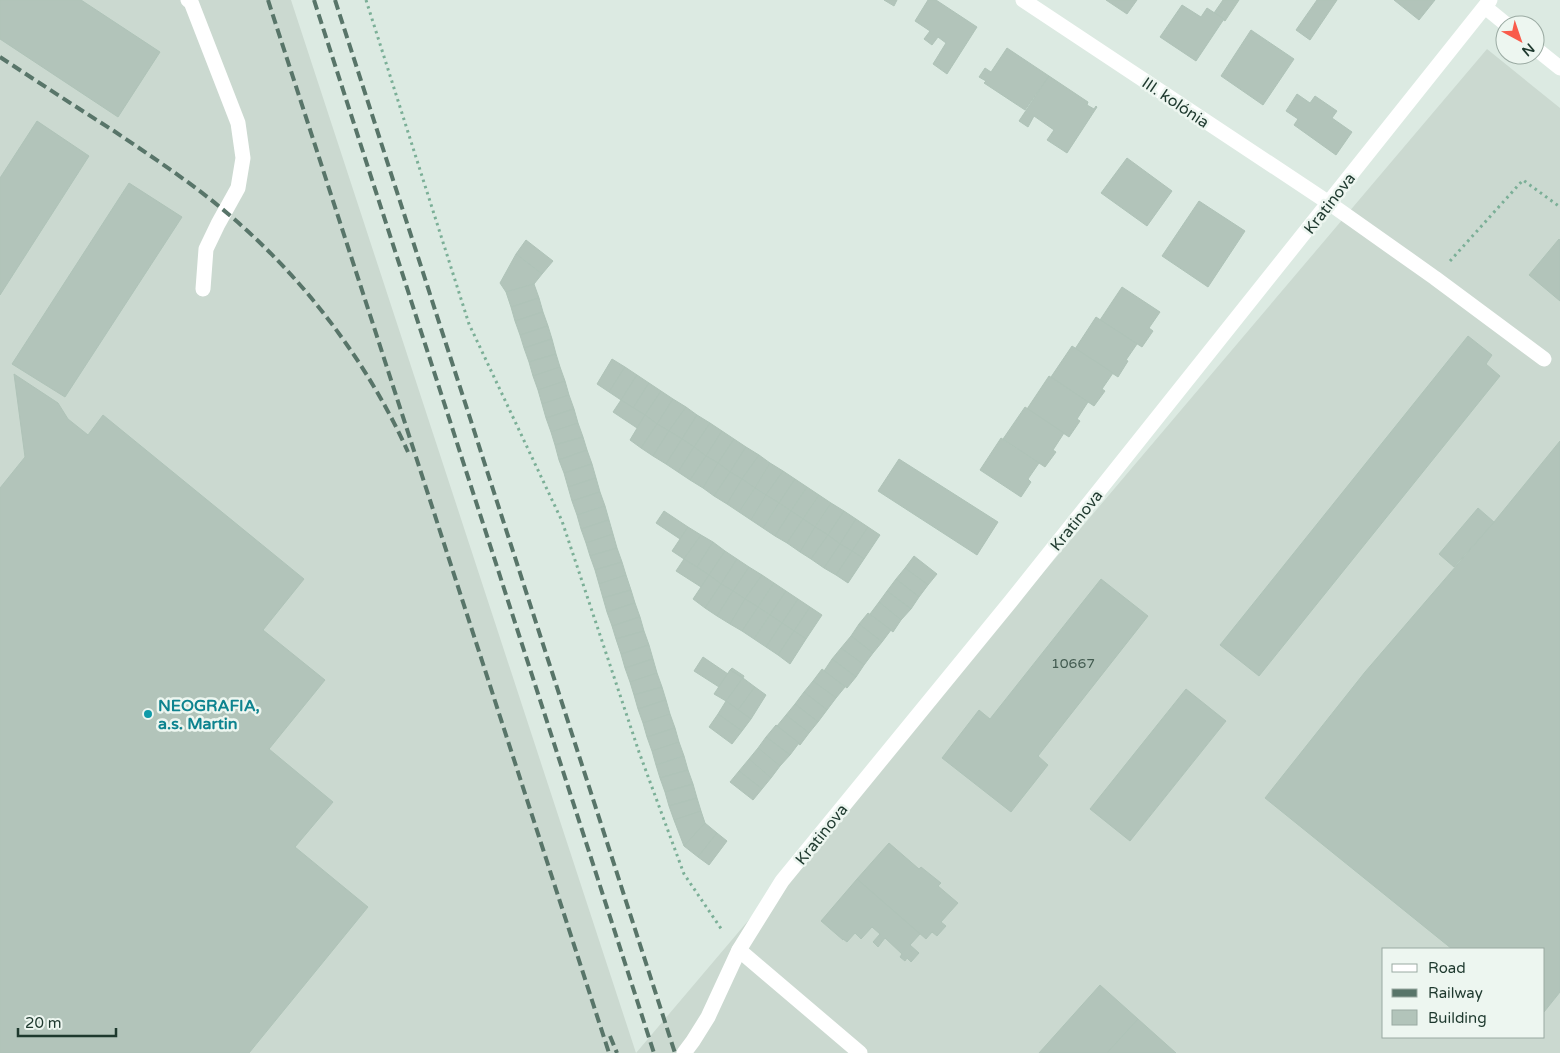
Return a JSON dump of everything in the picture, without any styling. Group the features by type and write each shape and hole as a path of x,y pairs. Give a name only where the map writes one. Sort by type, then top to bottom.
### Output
{"street":[{"path":"188,0 238,123 243,158 238,188 206,250 203,289"},
{"name":"III. kolónia","path":"1023,0 1329,203 1435,278 1544,359"},
{"path":"1487,3 1498,15"},
{"name":"Kratinova","path":"684,1053 694,1041 708,1017 739,950 782,881 1011,601 1487,3"},
{"path":"1545,56 1560,68"},
{"path":"739,950 860,1053"}],"path":[{"path":"366,0 469,324 562,521 639,752 684,874 716,922 739,950"},
{"path":"1435,278 1523,180 1560,207"}],"shaded area":[{"path":"0,0 291,0 636,1053 0,1053"},
{"path":"1487,49 1495,55 1495,65 1507,65 1560,108 1560,1053 636,1053"}],"building":[{"path":"0,0 81,0 160,52 118,117 0,39"},
{"path":"884,0 897,0 894,6"},
{"path":"928,0 936,0 977,27 947,74 933,64 946,43 938,37 932,45 924,39 930,31 915,21"},
{"path":"1106,0 1137,0 1127,14"},
{"path":"1223,0 1239,0 1225,21 1214,13"},
{"path":"1317,0 1337,0 1310,40 1296,30"},
{"path":"1394,0 1435,0 1419,20"},
{"path":"1182,5 1201,17 1207,8 1224,19 1196,61 1160,37"},
{"path":"1251,30 1294,59 1263,105 1221,76"},
{"path":"1007,48 1049,76 1025,110 984,83 986,81 979,77 985,68 991,72"},
{"path":"1049,76 1088,102 1087,105 1094,109 1097,107 1067,153 1047,140 1054,130 1034,116 1028,127 1019,121"},
{"path":"1297,94 1310,103 1315,96 1337,111 1332,118 1352,132 1336,155 1294,125 1298,119 1286,111"},
{"path":"37,121 89,156 0,295 0,178"},
{"path":"1127,158 1172,191 1147,226 1101,193"},
{"path":"129,183 182,217 65,397 12,364"},
{"path":"1199,201 1245,231 1208,287 1162,256"},
{"path":"526,240 553,261 542,274 516,254"},
{"path":"1560,240 1560,301 1529,275"},
{"path":"516,254 542,274 534,284 506,292 500,283"},
{"path":"534,284 539,298 511,307 506,292"},
{"path":"1122,287 1160,312 1149,328 1153,331 1142,347 1100,320"},
{"path":"539,298 543,312 515,321 511,307"},
{"path":"543,312 548,326 520,335 515,321"},
{"path":"1096,317 1137,344 1126,360 1128,361 1118,377 1075,349"},
{"path":"548,326 552,339 524,348 520,335"},
{"path":"1468,336 1492,355 1486,364 1500,376 1259,676 1220,645"},
{"path":"552,339 556,354 529,362 524,348"},
{"path":"1072,346 1113,373 1102,389 1105,391 1094,406 1051,377"},
{"path":"556,354 560,367 533,376 529,362"},
{"path":"612,359 625,367 609,392 597,384"},
{"path":"560,367 565,381 538,390 533,376"},
{"path":"625,367 637,375 621,400 609,392"},
{"name":"NEOGRAFIA, a.s. Martin","path":"14,374 58,403 68,419 88,435 103,415 304,579 263,630 325,680 269,749 333,802 295,847 368,907 249,1053 0,1053 0,488 25,457"},
{"path":"637,375 649,383 633,408 621,400"},
{"path":"1049,376 1088,402 1077,419 1080,421 1069,437 1027,409"},
{"path":"565,381 569,395 542,404 538,390"},
{"path":"649,383 661,391 645,415 633,408"},
{"path":"661,391 673,399 657,424 645,415"},
{"path":"569,395 574,409 546,418 542,404"},
{"path":"673,399 686,407 669,431 657,424"},
{"path":"621,400 645,415 637,428 613,412"},
{"path":"686,407 697,415 682,439 669,431"},
{"path":"1025,407 1064,433 1053,450 1056,452 1045,467 1003,439"},
{"path":"574,409 578,423 551,432 546,418"},
{"path":"645,415 657,424 641,448 630,440"},
{"path":"697,415 710,423 694,447 682,439"},
{"path":"578,423 583,437 555,445 551,432"},
{"path":"710,423 722,431 706,456 694,447"},
{"path":"657,424 669,431 653,456 641,448"},
{"path":"669,431 682,439 666,464 653,456"},
{"path":"722,431 734,439 718,463 706,456"},
{"path":"583,437 587,450 559,460 555,445"},
{"path":"1001,438 1039,463 1028,479 1031,482 1021,497 980,470"},
{"path":"682,439 694,447 678,472 666,464"},
{"path":"734,439 746,447 730,472 718,463"},
{"path":"1560,441 1560,992 1545,1011 1545,948 1451,948 1265,798 1365,672 1494,522"},
{"path":"694,447 706,456 690,480 678,472"},
{"path":"746,447 759,455 742,479 730,472"},
{"path":"587,450 592,464 564,473 559,460"},
{"path":"759,455 770,463 755,488 742,479"},
{"path":"706,456 718,463 703,488 690,480"},
{"path":"899,459 998,522 977,555 878,491"},
{"path":"718,463 730,472 714,496 703,488"},
{"path":"770,463 783,471 766,495 755,488"},
{"path":"592,464 596,478 568,487 564,473"},
{"path":"783,471 795,479 779,503 766,495"},
{"path":"730,472 742,479 727,504 714,496"},
{"path":"596,478 600,492 572,501 568,487"},
{"path":"742,479 755,488 739,512 727,504"},
{"path":"795,479 807,487 791,511 779,503"},
{"path":"807,487 819,495 803,519 791,511"},
{"path":"755,488 766,495 751,520 739,512"},
{"path":"600,492 605,506 577,515 572,501"},
{"path":"766,495 779,503 763,528 751,520"},
{"path":"819,495 831,503 815,527 803,519"},
{"path":"779,503 791,511 775,536 763,528"},
{"path":"831,503 844,511 828,535 815,527"},
{"path":"605,506 609,520 581,529 577,515"},
{"path":"1478,508 1494,522 1454,567 1439,554"},
{"path":"664,511 688,527 680,539 656,523"},
{"path":"791,511 803,519 787,543 775,536"},
{"path":"844,511 856,519 840,544 828,535"},
{"path":"803,519 815,527 800,552 787,543"},
{"path":"856,519 868,527 852,551 840,544"},
{"path":"609,520 613,534 586,543 581,529"},
{"path":"688,527 701,535 684,559 672,551"},
{"path":"815,527 828,535 811,559 800,552"},
{"path":"868,527 880,535 864,559 852,551"},
{"path":"613,534 617,548 590,556 586,543"},
{"path":"701,535 713,542 697,567 684,559"},
{"path":"828,535 840,544 824,568 811,559"},
{"path":"713,542 725,551 709,575 697,567"},
{"path":"840,544 852,551 836,575 824,568"},
{"path":"617,548 622,562 595,570 590,556"},
{"path":"725,551 737,559 721,584 709,575"},
{"path":"852,551 864,559 848,583 836,575"},
{"path":"914,556 937,574 928,585 905,568"},
{"path":"684,559 709,575 701,587 676,571"},
{"path":"737,559 749,567 733,591 721,584"},
{"path":"622,562 626,575 599,584 595,570"},
{"path":"749,567 762,575 745,599 733,591"},
{"path":"905,568 928,585 919,597 896,579"},
{"path":"626,575 631,590 603,598 599,584"},
{"path":"709,575 721,584 705,608 693,599"},
{"path":"762,575 774,583 758,607 745,599"},
{"path":"896,579 919,597 911,609 887,591"},
{"path":"1101,579 1148,616 1038,756 1048,765 1011,812 942,758 979,710 990,719"},
{"path":"774,583 786,591 770,615 758,607"},
{"path":"721,584 733,591 717,616 705,608"},
{"path":"631,590 635,603 607,612 603,598"},
{"path":"733,591 745,599 730,624 717,616"},
{"path":"786,591 798,599 782,623 770,615"},
{"path":"887,591 911,609 901,620 879,602"},
{"path":"745,599 758,607 742,631 730,624"},
{"path":"798,599 810,607 794,631 782,623"},
{"path":"879,602 901,620 893,632 870,614"},
{"path":"635,603 640,617 612,626 607,612"},
{"path":"758,607 770,615 754,639 742,631"},
{"path":"810,607 822,615 806,639 794,631"},
{"path":"868,613 891,630 882,642 859,624"},
{"path":"770,615 782,623 766,647 754,639"},
{"path":"640,617 644,631 616,639 612,626"},
{"path":"782,623 794,631 778,655 766,647"},
{"path":"859,624 882,642 873,653 851,636"},
{"path":"644,631 649,645 621,654 616,639"},
{"path":"794,631 806,639 790,664 778,655"},
{"path":"851,636 873,653 864,665 841,648"},
{"path":"649,645 653,659 625,668 621,654"},
{"path":"841,648 864,665 856,677 832,659"},
{"path":"703,657 728,674 719,687 694,671"},
{"path":"653,659 657,673 630,682 625,668"},
{"path":"832,659 856,677 847,688 824,671"},
{"path":"732,668 744,676 743,678 730,670"},
{"path":"822,669 845,687 836,698 813,681"},
{"path":"730,670 743,678 726,701 714,694"},
{"path":"657,673 662,687 634,695 630,682"},
{"path":"743,678 755,687 738,710 726,701"},
{"path":"813,681 836,698 827,710 804,692"},
{"path":"662,687 666,700 638,709 634,695"},
{"path":"755,687 766,695 751,719 738,710"},
{"path":"1186,689 1226,721 1130,841 1090,809"},
{"path":"804,692 827,710 818,722 795,704"},
{"path":"666,700 670,714 643,723 638,709"},
{"path":"726,701 751,719 742,731 718,714"},
{"path":"795,704 818,722 809,733 786,715"},
{"path":"670,714 675,728 647,737 643,723"},
{"path":"718,714 742,731 732,744 709,727"},
{"path":"786,715 809,733 800,745 777,726"},
{"path":"776,725 799,743 790,755 766,737"},
{"path":"675,728 679,742 652,751 647,737"},
{"path":"766,737 790,755 780,766 758,748"},
{"path":"679,742 684,756 656,765 652,751"},
{"path":"758,748 780,766 771,778 749,759"},
{"path":"684,756 688,770 660,778 656,765"},
{"path":"749,759 771,778 762,789 739,771"},
{"path":"688,770 693,784 665,792 660,778"},
{"path":"739,771 762,789 753,800 730,782"},
{"path":"693,784 697,798 669,806 665,792"},
{"path":"697,798 701,811 674,820 669,806"},
{"path":"701,811 705,823 684,846 674,820"},
{"path":"705,823 717,833 698,857 684,846"},
{"path":"717,833 727,841 709,865 698,857"},
{"path":"889,843 919,869 921,867 941,883 938,886 958,903 941,922 946,926 937,936 932,932 926,939 857,879"},
{"path":"857,879 920,934 910,945 919,953 911,962 907,958 905,961 900,957 902,954 885,938 878,947 873,942 880,934 872,927 861,939 855,933 847,942 821,921"},
{"path":"1100,985 1138,1019 1107,1053 1039,1053"},
{"path":"1138,1019 1176,1053 1107,1053"}],"railway":[{"path":"268,0 609,1053"},
{"path":"314,0 654,1053"},
{"path":"335,0 675,1053"},
{"path":"0,57 172,170 214,202 255,238 282,265 331,322 373,385 392,418 408,452"},
{"path":"610,1036 617,1053"}],"place":[{"name":"NEOGRAFIA, a.s. Martin","path":"148,714"}]}
